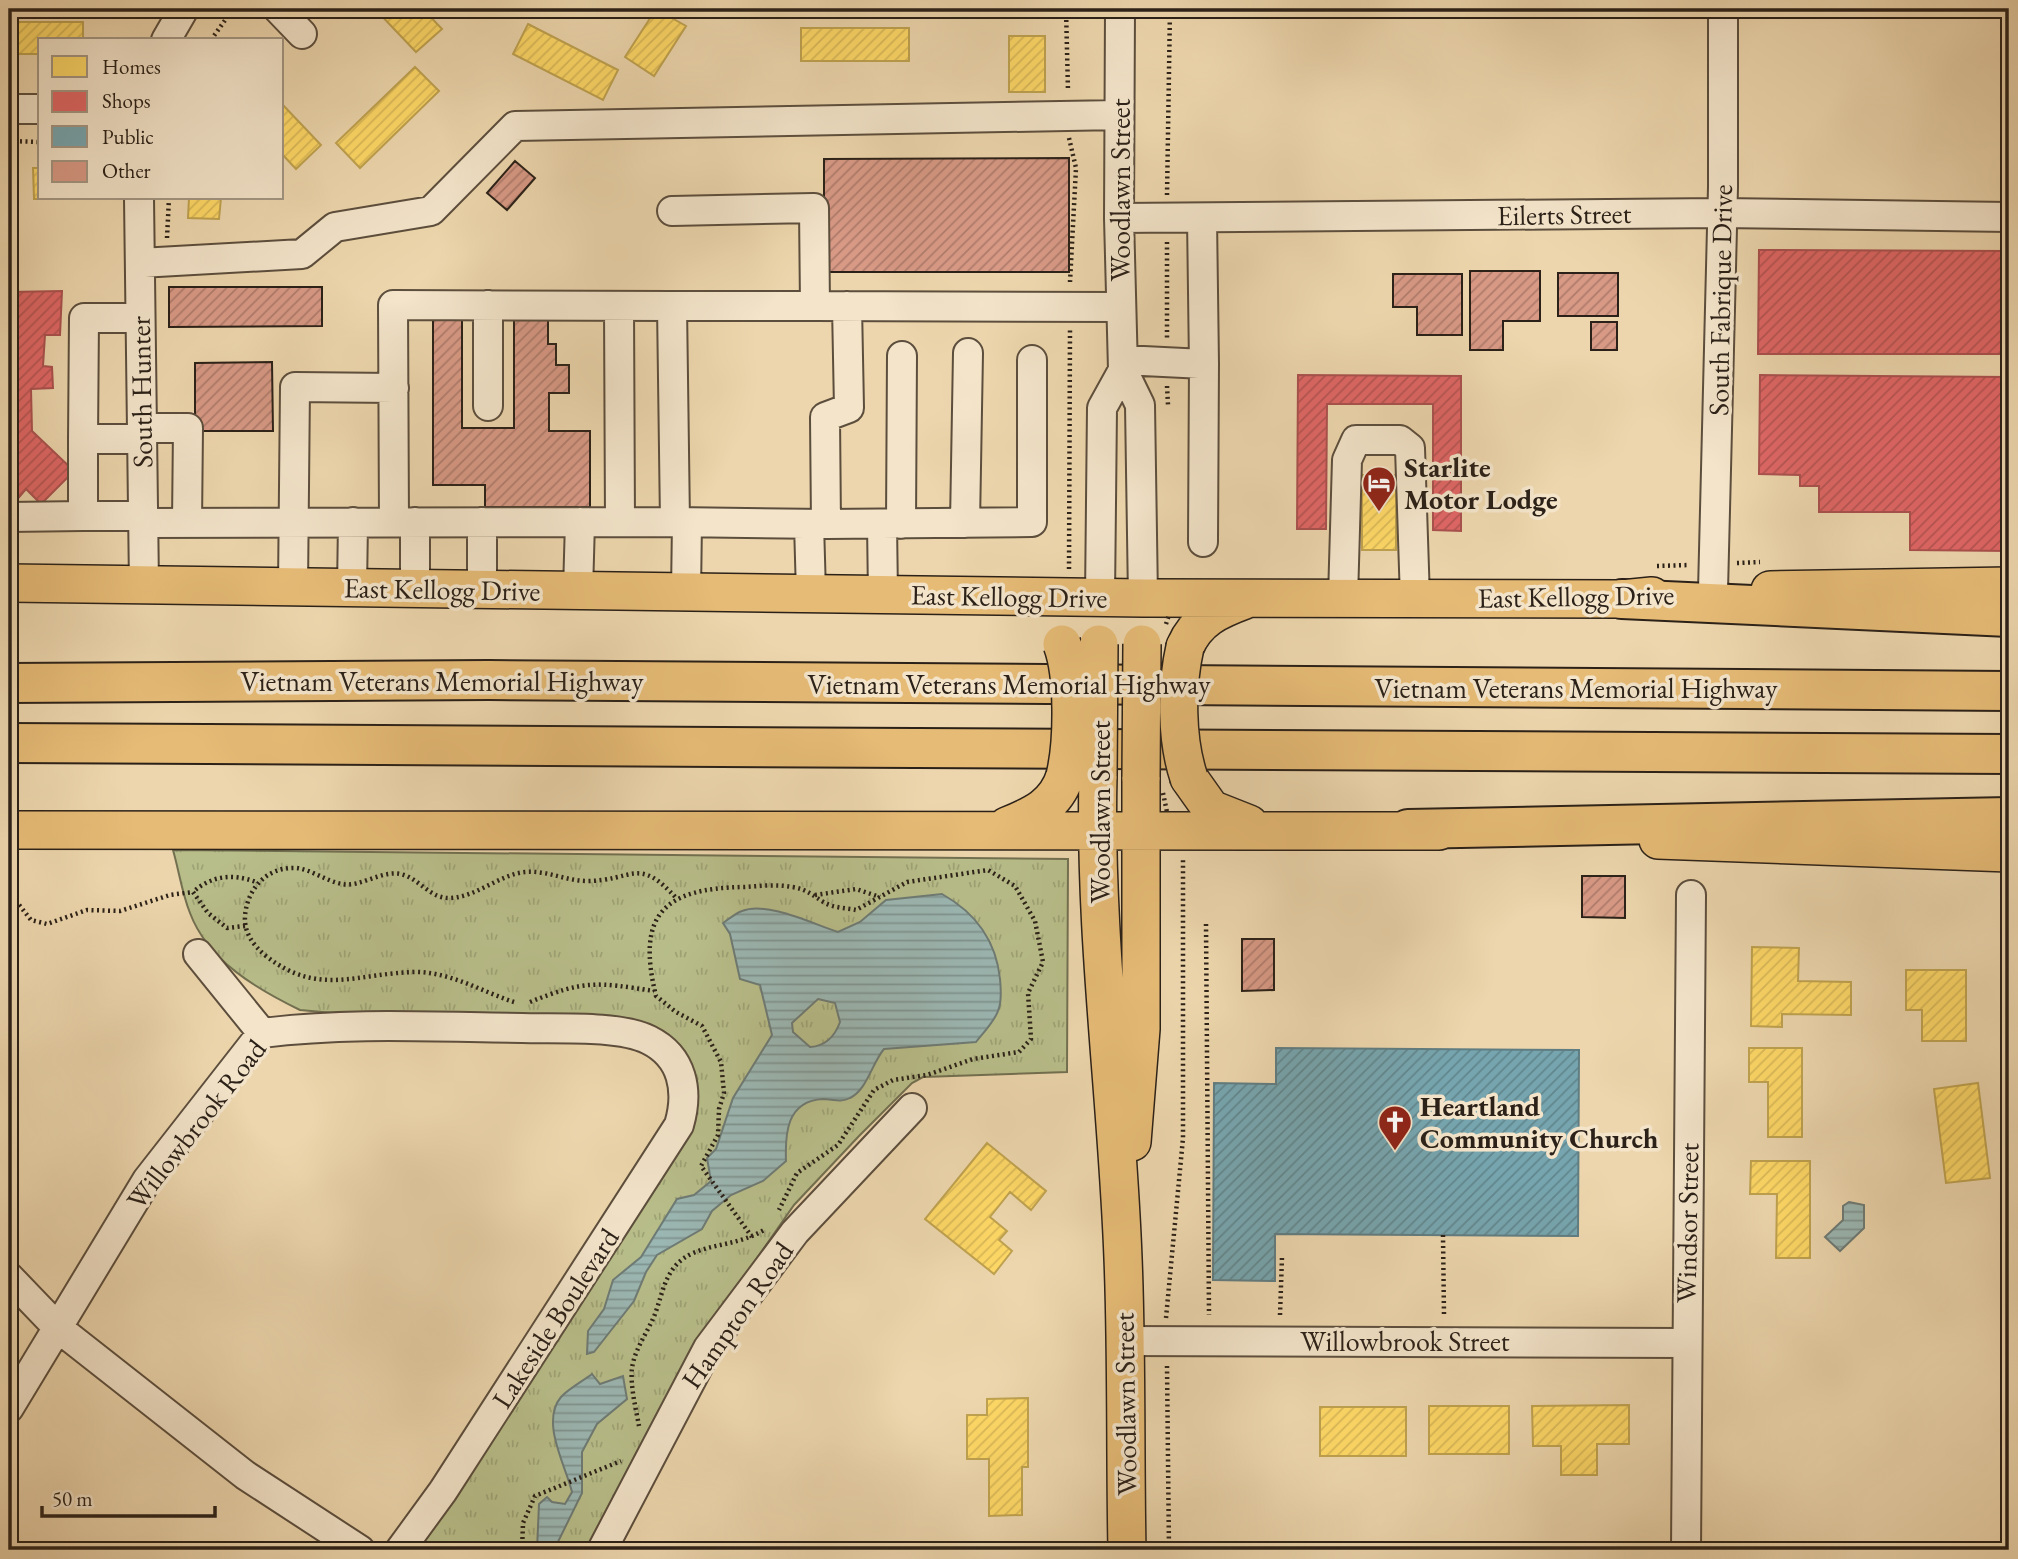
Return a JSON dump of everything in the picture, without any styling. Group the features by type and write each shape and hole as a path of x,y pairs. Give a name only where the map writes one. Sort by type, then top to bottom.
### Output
{"highway":[{"path":"1622,599 2009,618"},
{"path":"9,662 489,680"},
{"name":"Vietnam Veterans Memorial Highway","path":"9,683 489,680 2009,691"},
{"path":"16,743 2009,754"},
{"path":"1408,829 2009,817"}],"main road":[{"name":"East Kellogg Drive","path":"9,583 1415,599 1622,599 1713,591 2009,586"},
{"path":"995,596 1037,615 1051,628 1062,644 1069,670 1069,761 1082,776 1061,790 1042,811 1003,828"},
{"name":"Woodlawn Street","path":"1100,597 1099,644 1082,776 1097,829 1105,1028 1123,1258 1127,1550"},
{"name":"Woodlawn Street","path":"1123,1258 1141,1029 1143,598"},
{"path":"1249,598 1213,612 1191,634 1185,647 1180,666 1181,755 1188,778 1211,809 1259,828"},
{"path":"9,830 1408,829 2009,853"}],"street":[{"path":"167,38 184,9"},
{"path":"278,9 302,34"},
{"name":"Woodlawn Street","path":"1120,9 1119,218 1123,365 1140,405 1143,598"},
{"name":"South Fabrique Drive","path":"1713,591 1723,9"},
{"path":"9,109 38,109"},
{"path":"140,262 302,254 335,227 431,211 515,126 1119,116"},
{"name":"South Hunter","path":"139,200 144,585"},
{"path":"673,211 814,208 815,306"},
{"name":"Eilerts Street","path":"1119,218 1720,213 2009,216"},
{"path":"1202,218 1203,542"},
{"path":"415,589 404,522 394,388 393,305 1121,307"},
{"path":"488,305 488,406"},
{"path":"619,306 620,522"},
{"path":"672,306 686,592"},
{"path":"811,593 825,417 849,408 847,306"},
{"path":"83,516 84,318 140,318"},
{"path":"965,523 968,353"},
{"path":"883,595 891,524 902,356"},
{"path":"9,517 83,516 187,523 1032,522 1032,360"},
{"path":"1123,365 1204,364"},
{"name":"Woodlawn Street","path":"1100,597 1101,408 1123,365"},
{"path":"293,587 295,387 394,388"},
{"path":"83,439 188,428 187,523"},
{"path":"1343,598 1347,460 1356,440 1400,440 1410,448 1415,599"},
{"path":"352,588 353,522"},
{"path":"482,522 482,589"},
{"path":"578,591 580,522"},
{"name":"Windsor Street","path":"1686,1550 1690,895"},
{"path":"198,954 262,1033"},
{"name":"Willowbrook Road","path":"9,1408 147,1180 262,1033 327,1025 597,1029 647,1038 668,1052 682,1077"},
{"name":"Lakeside Boulevard","path":"400,1550 443,1491 679,1125 686,1102 682,1077"},
{"name":"Hampton Road","path":"602,1550 708,1348 795,1232 912,1108"},
{"path":"9,1277 58,1328 245,1475 360,1550"},
{"name":"Willowbrook Street","path":"1124,1341 1686,1343"}],"path":[{"path":"212,38 233,9"},
{"path":"9,141 38,142"},
{"path":"1169,1550 1166,1306 1183,1138 1183,848"},
{"path":"654,991 603,983 580,984 529,1002 515,1002 456,979 420,972 350,981 317,981 289,971 254,944 245,926 246,905 256,882 274,873 296,868 344,885 380,875 404,875 431,893 448,898 466,895 501,878 524,872 554,873 584,881 631,872 649,875 661,881 677,899"},
{"path":"752,1237 701,1166 718,1135 719,1109 724,1093 721,1062 702,1026 676,1012 656,996 648,940 658,919 686,893 729,887 790,886 815,895 827,904 856,910 906,882 988,870 1014,886 1035,921 1043,962 1028,993 1031,1038 1019,1052 973,1059 927,1075 893,1080 874,1090 838,1145 797,1172 777,1216"},
{"path":"9,892 31,920 47,924 88,909 120,911 170,895 193,892 207,880 246,878 256,882"},
{"path":"815,895 856,889 881,897"},
{"path":"193,892 208,913 228,928 245,926"},
{"path":"1206,924 1209,1315"},
{"path":"641,1439 632,1369 642,1336 655,1314 661,1287 671,1271 693,1254 752,1237 773,1225"},
{"path":"1443,1235 1444,1315"},
{"path":"1280,1315 1282,1257"},
{"path":"522,1550 523,1523 534,1496 609,1468 630,1456"}],"green space":[{"path":"173,850 1068,859 1067,1072 923,1077 912,1083 859,1136 794,1205 732,1294 592,1550 424,1550 423,1543 687,1133 673,1043 300,1010 251,983 221,959 209,945 190,913"}],"water":[{"path":"942,894 974,919 989,940 998,965 1001,1000 994,1019 976,1042 884,1049 856,1094 843,1100 823,1099 801,1106 790,1121 786,1161 763,1181 731,1195 712,1211 702,1229 657,1255 646,1272 634,1301 594,1352 587,1354 588,1331 604,1309 613,1280 641,1257 677,1199 694,1195 711,1181 707,1158 716,1149 733,1098 772,1035 760,985 740,979 730,934 723,923 742,911 764,909 838,932 860,922 886,900","holes":["818,999 835,1003 840,1022 825,1042 810,1047 793,1032 792,1023"]},
{"path":"1849,1202 1864,1205 1864,1228 1840,1251 1825,1237 1843,1220 1843,1206"},
{"path":"592,1374 600,1384 623,1376 627,1399 597,1424 582,1452 582,1493 554,1550 537,1550 539,1504 547,1497 552,1502 565,1504 572,1492 556,1444 553,1419 555,1407 564,1394"}],"building: Homes":[{"path":"375,9 423,9 442,29 416,52"},
{"path":"656,9 686,26 654,76 625,57"},
{"path":"697,9 793,9 793,16"},
{"path":"916,9 1012,9 1012,16 916,16"},
{"path":"9,22 83,22 83,38 38,38 38,54 9,54"},
{"path":"528,24 618,70 603,100 513,54"},
{"path":"801,28 909,28 909,61 801,61"},
{"path":"1009,36 1045,36 1045,92 1009,92"},
{"path":"415,67 439,91 360,168 336,143"},
{"path":"284,106 321,145 296,169 284,156"},
{"path":"33,168 38,168 38,199 34,199"},
{"path":"189,200 221,200 219,219 188,218"},
{"name":"Starlite Motor Lodge","path":"1362,475 1396,475 1396,550 1362,550"},
{"path":"1752,947 1799,948 1798,981 1851,982 1851,1015 1782,1014 1782,1027 1751,1026"},
{"path":"1906,970 1966,970 1966,1041 1922,1041 1922,1010 1906,1010"},
{"path":"1749,1048 1802,1048 1802,1137 1768,1137 1768,1082 1749,1082"},
{"path":"1978,1083 1990,1178 1946,1183 1934,1089"},
{"path":"987,1143 1046,1191 1031,1210 1010,1192 990,1217 1007,1231 999,1240 1012,1251 994,1274 925,1219"},
{"path":"1751,1161 1810,1161 1810,1258 1776,1258 1777,1194 1750,1194"},
{"path":"1028,1398 1028,1467 1022,1467 1022,1515 989,1516 989,1459 967,1459 967,1415 987,1415 987,1399"},
{"path":"1629,1405 1629,1444 1597,1444 1597,1475 1561,1475 1561,1446 1533,1446 1532,1406"},
{"path":"1429,1406 1509,1406 1509,1454 1429,1454"},
{"path":"1320,1407 1406,1407 1406,1456 1320,1456"}],"building: Shops":[{"path":"1759,250 2009,251 2009,354 1758,354"},
{"path":"62,291 60,335 45,335 43,366 52,367 53,388 31,389 32,431 74,471 41,504 26,489 9,509 9,292"},
{"path":"1298,375 1461,376 1461,531 1433,530 1433,404 1327,404 1326,529 1297,529"},
{"path":"1760,375 2009,377 2009,551 1910,550 1910,512 1819,512 1819,486 1800,486 1800,475 1759,474"}],"building: Public":[{"path":"1276,1048 1579,1050 1578,1236 1275,1234 1275,1281 1213,1280 1214,1083 1276,1084"}],"building: Other":[{"path":"1069,158 1069,272 824,272 824,159"},
{"path":"515,161 535,178 507,210 487,193"},
{"path":"1470,271 1540,271 1540,321 1503,321 1503,350 1470,350"},
{"path":"1558,273 1618,273 1618,316 1558,316"},
{"path":"1393,274 1462,274 1462,335 1417,335 1417,307 1393,307"},
{"path":"169,287 322,287 322,326 169,327"},
{"path":"514,315 548,315 548,344 556,344 556,365 569,365 569,393 549,393 549,431 590,431 590,507 485,507 485,485 433,485 433,316 462,316 462,428 514,428"},
{"path":"1591,322 1617,322 1617,350 1591,350"},
{"path":"272,362 273,431 195,431 195,363"},
{"path":"1582,876 1625,876 1625,918 1582,917"},
{"path":"1242,939 1274,939 1274,990 1242,991"}],"place":[{"name":"Starlite Motor Lodge","path":"1379,513"},
{"name":"Heartland Community Church","path":"1395,1152"}]}
